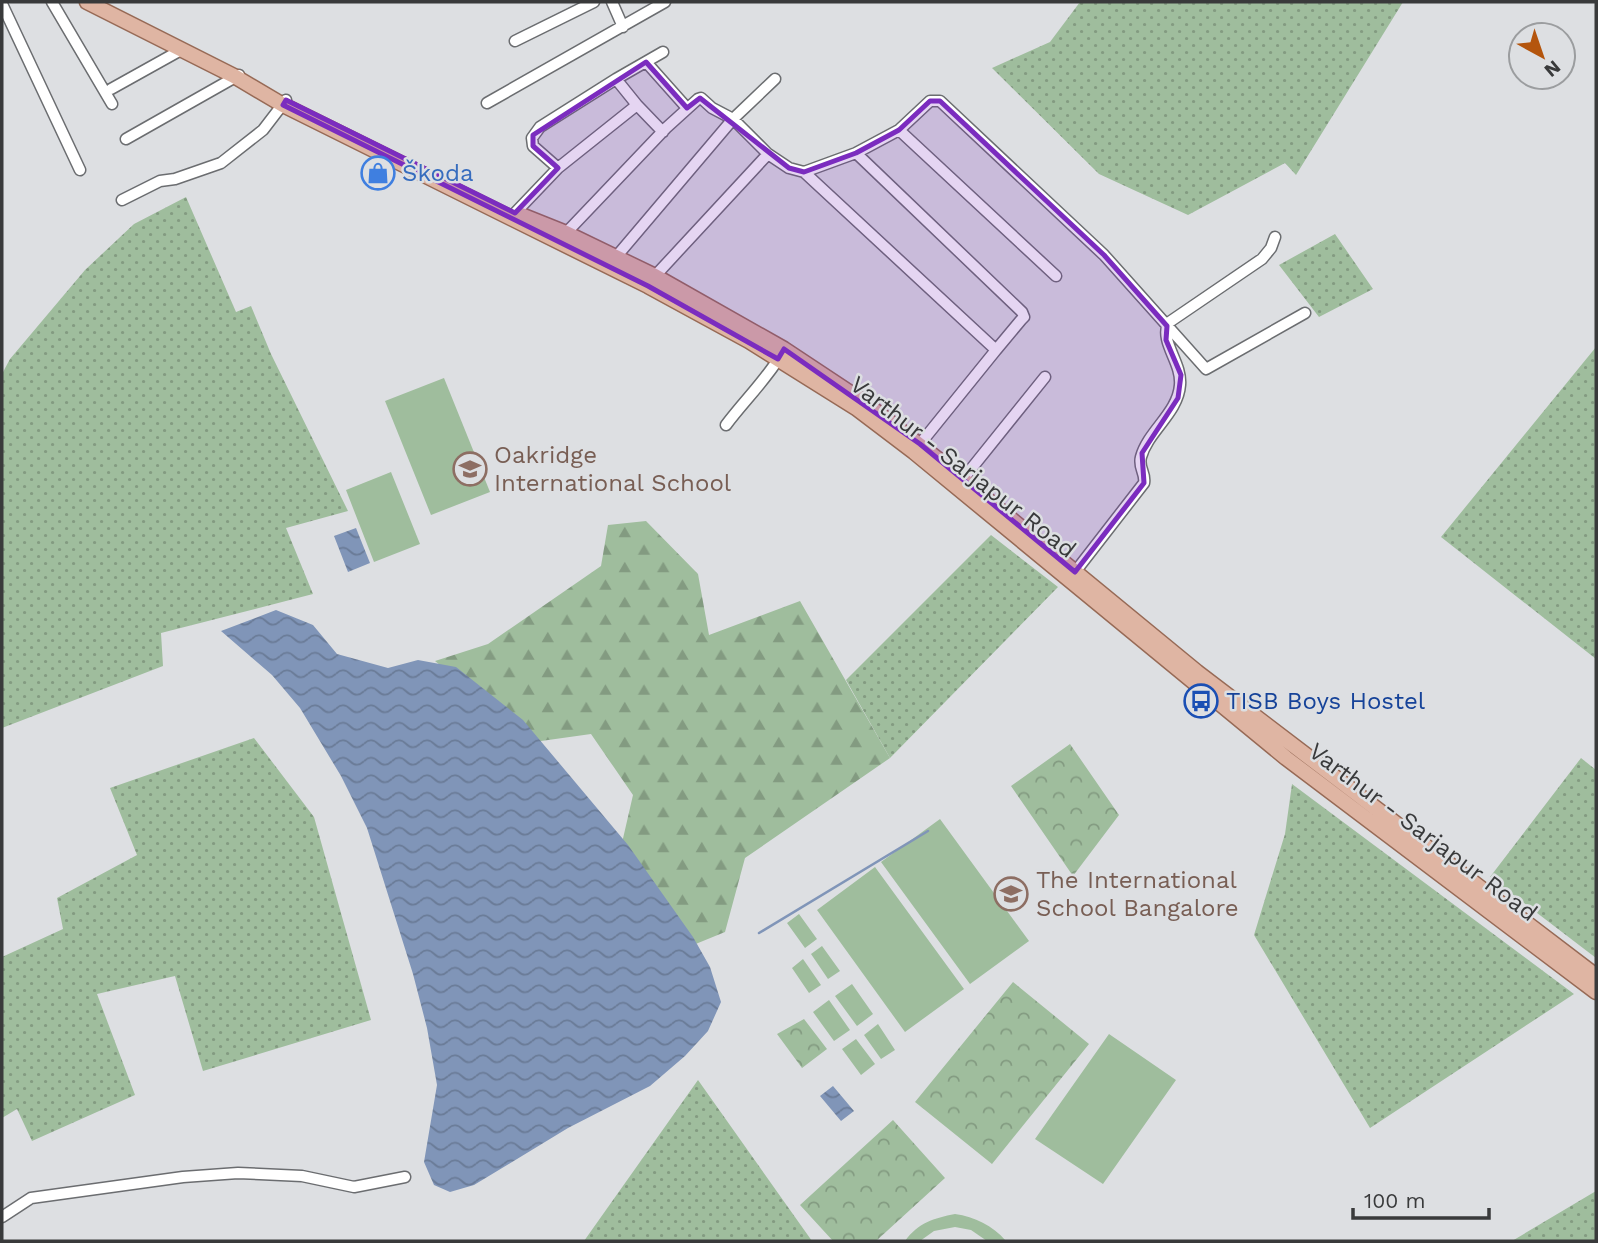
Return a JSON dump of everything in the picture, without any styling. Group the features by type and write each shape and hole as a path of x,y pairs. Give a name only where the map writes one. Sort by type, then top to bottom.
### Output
{"main road":[{"name":"Varthur - Sarjapur Road","path":"87,2 781,354"},
{"name":"Varthur - Sarjapur Road","path":"102,2 118,6 236,76"},
{"name":"Varthur - Sarjapur Road","path":"285,102 514,213 566,233 655,276 861,400 1286,758 1596,992"},
{"name":"Varthur - Sarjapur Road","path":"917,448 963,479 1293,747 1596,976"}],"street":[{"path":"52,2 112,104"},
{"path":"515,41 594,2"},
{"path":"612,2 623,27"},
{"path":"487,103 665,2"},
{"path":"2,4 80,170"},
{"path":"111,89 181,50"},
{"path":"558,168 533,146 533,135 540,127 663,52"},
{"path":"646,62 687,108"},
{"path":"126,138 236,76"},
{"path":"616,79 636,105 663,132"},
{"path":"616,257 733,120 775,79"},
{"path":"566,233 687,108 702,98 712,108 733,120 768,154 789,169 804,172 856,153 899,130 930,101 940,101 1104,255 1206,369 1305,313"},
{"path":"122,200 160,181 175,179 221,163 263,130 285,102"},
{"path":"514,213 558,168 636,105"},
{"path":"899,130 1056,276"},
{"path":"856,153 1022,312 1021,320 917,448"},
{"path":"655,276 768,154"},
{"path":"804,172 996,350"},
{"path":"1075,572 1144,483 1145,477 1140,462 1143,453 1178,398 1181,375 1166,340 1167,326 1171,320 1262,259 1271,248 1275,237"},
{"path":"726,425 754,393 781,354"},
{"path":"963,479 1045,377"},
{"path":"2,1217 31,1198 190,1176 238,1173 302,1176 354,1187 405,1177"}],"highlighted area":[{"path":"646,62 687,108 700,98 789,168 804,172 856,153 899,130 930,101 940,101 1104,255 1167,326 1166,340 1181,375 1178,398 1142,453 1144,483 1075,572 920,444 784,349 778,359 648,286 283,105 286,100 515,213 558,168 533,146 533,135"}],"green space":[{"path":"1080,2 1403,2 1296,175 1285,163 1188,215 1099,174 992,68 1050,42"},
{"path":"186,197 236,312 251,306 271,354 348,511 286,528 313,594 161,633 163,666 2,728 2,374 10,359 85,270 134,224"},
{"path":"1335,234 1373,289 1319,317 1279,265"},
{"path":"1596,347 1596,659 1441,537"},
{"path":"444,378 490,492 431,515 385,401"},
{"path":"391,472 420,544 374,562 346,490"},
{"path":"646,521 698,574 709,635 800,601 890,758 745,858 725,932 681,950 613,882 633,795 591,734 534,742 435,661 488,644 601,566 608,525"},
{"path":"991,535 1058,587 890,758 846,680"},
{"path":"254,738 314,817 371,1020 203,1071 175,976 97,994 135,1095 32,1141 17,1109 2,1118 2,957 63,929 57,898 137,855 110,788"},
{"path":"1070,744 1119,815 1073,876 1011,786"},
{"path":"1581,758 1596,770 1596,958 1490,877"},
{"path":"1292,784 1574,994 1370,1128 1254,935 1285,834"},
{"path":"940,819 1029,941 970,984 881,862"},
{"path":"875,867 964,989 905,1032 817,910"},
{"path":"799,914 817,939 805,948 787,923"},
{"path":"822,946 840,971 828,979 811,954"},
{"path":"803,959 821,985 809,993 792,968"},
{"path":"1013,982 1089,1044 992,1164 915,1102"},
{"path":"852,984 873,1014 857,1026 835,996"},
{"path":"829,1000 850,1030 834,1041 813,1012"},
{"path":"804,1019 827,1049 802,1068 777,1034"},
{"path":"878,1024 895,1050 881,1059 864,1035"},
{"path":"1109,1034 1176,1080 1103,1184 1035,1139"},
{"path":"856,1039 875,1064 861,1075 842,1049"},
{"path":"698,1080 812,1241 584,1241"},
{"path":"893,1120 945,1178 876,1241 833,1241 800,1205"},
{"path":"1596,1191 1596,1241 1512,1241"},
{"path":"955,1214 983,1223 1006,1241 987,1241 971,1230 955,1227 934,1231 920,1241 905,1241 927,1222"}],"water":[{"path":"356,528 370,563 348,572 334,536"},
{"path":"276,610 313,625 337,654 388,668 418,660 456,667 523,720 628,845 693,937 710,967 721,1002 708,1031 685,1056 650,1086 568,1128 474,1185 450,1192 434,1185 424,1162 437,1085 427,1028 413,974 367,828 341,776 300,708 272,675 221,631"},
{"path":"833,1086 854,1111 841,1121 820,1096"}],"waterway":[{"path":"759,933 928,831"}],"place":[{"name":"Škoda","path":"378,173"},
{"name":"Oakridge International School","path":"470,469"},
{"name":"TISB Boys Hostel","path":"1201,701"},
{"name":"The International School Bangalore","path":"1011,894"}]}
